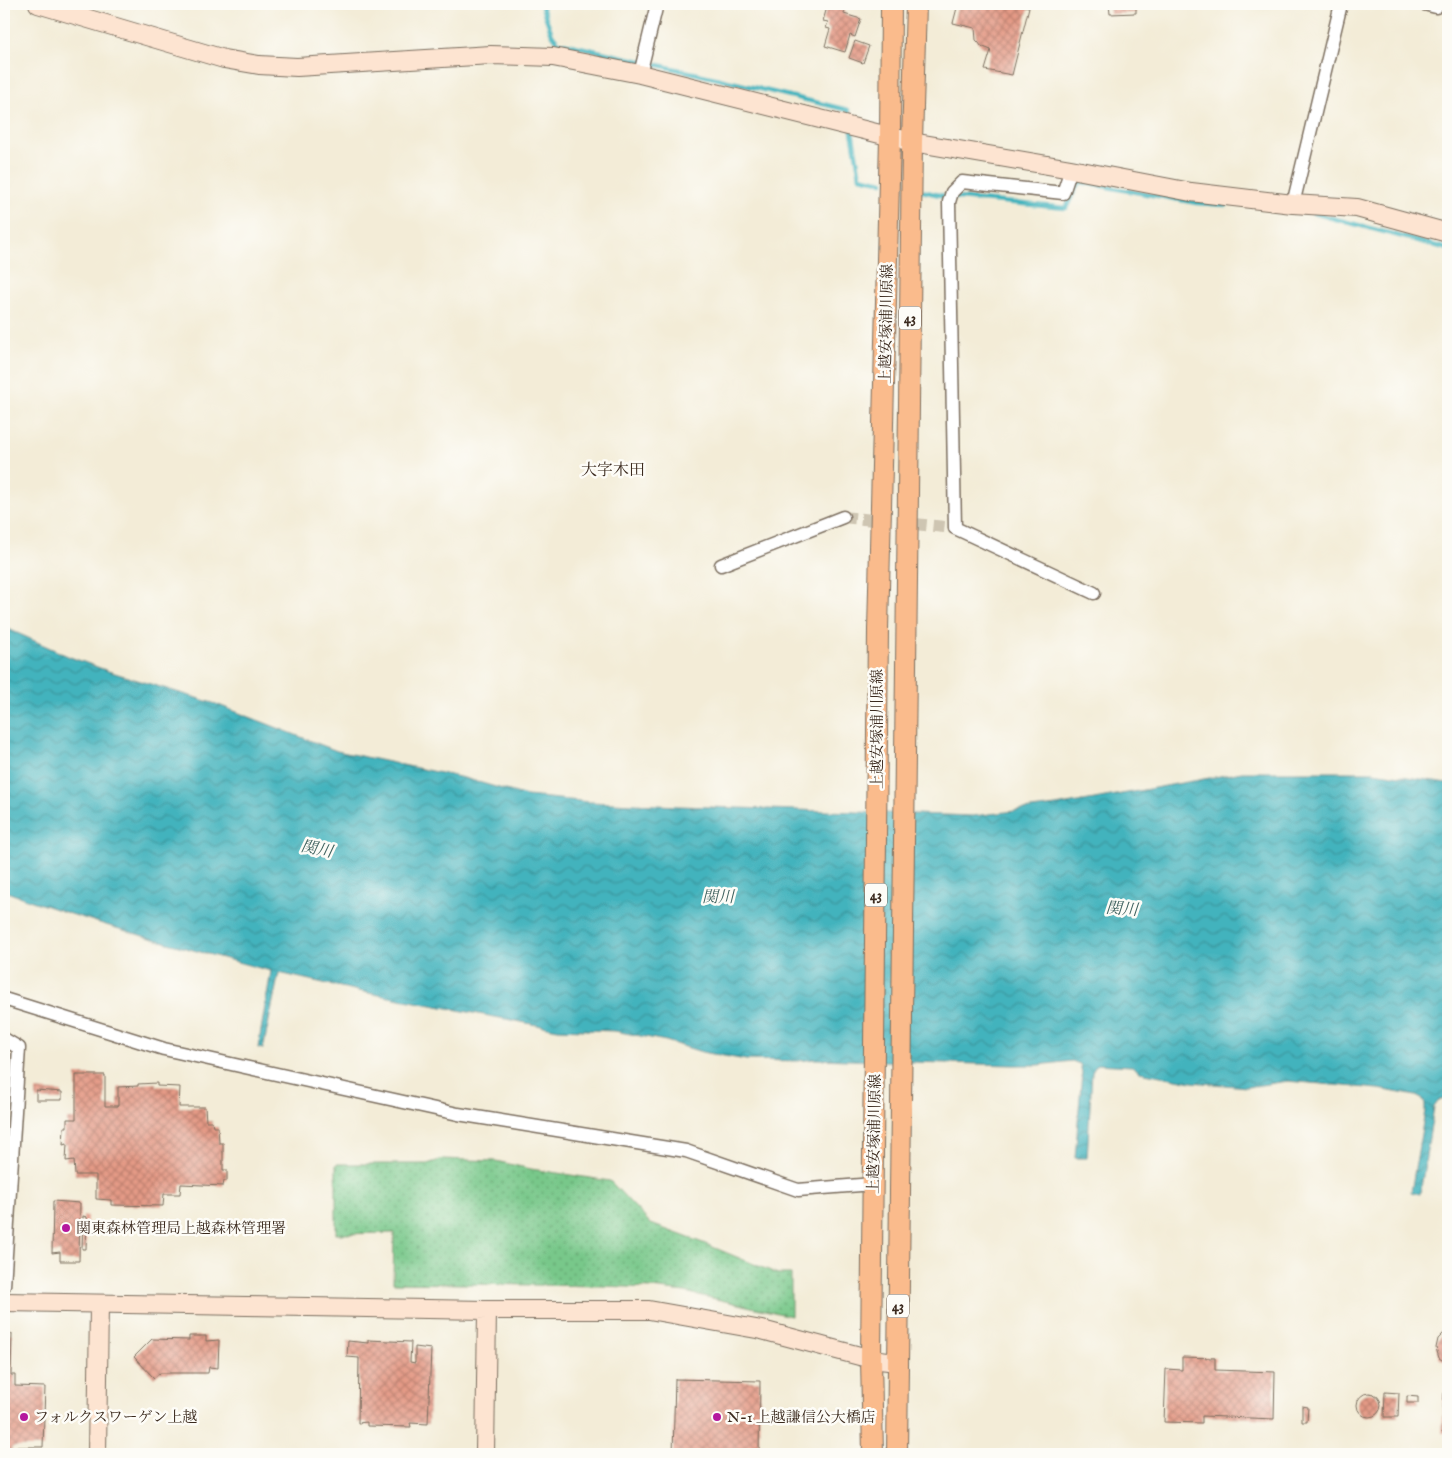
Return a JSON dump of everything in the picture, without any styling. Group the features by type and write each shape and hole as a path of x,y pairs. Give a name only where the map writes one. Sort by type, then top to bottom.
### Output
{"main road":[{"name":"上越安塚浦川原線","path":"873,1454 871,1359 878,630 890,137 890,4"},
{"name":"上越安塚浦川原線","path":"897,1454 912,142 916,4"}],"street":[{"path":"38,4 224,59 259,64 297,67 491,55 553,58 640,74 912,142 1191,192 1292,204 1357,208 1448,233"},
{"path":"640,74 656,4"},
{"path":"1292,204 1340,4"},
{"path":"1424,4 1436,7 1436,4"},
{"path":"1071,169 1063,193 962,182 952,192 949,202 955,528 1094,593"},
{"path":"720,564 843,517"},
{"path":"4,999 164,1049 240,1066 458,1114 686,1151 798,1190 873,1184"},
{"path":"4,1039 19,1048 4,1286"},
{"path":"4,1302 487,1310 649,1310 762,1330 871,1359 898,1362"},
{"path":"97,1454 99,1304"},
{"path":"485,1454 487,1310"}],"green space":[{"path":"443,1159 496,1161 531,1169 610,1181 651,1224 778,1274 791,1274 791,1316 685,1292 651,1288 393,1283 394,1233 336,1234 336,1164 427,1164"}],"water":[{"name":"関川","path":"4,627 70,657 108,671 216,704 337,751 464,778 527,796 590,802 679,806 973,816 1056,806 1242,772 1373,772 1448,783 1448,1098 1440,1099 1434,1107 1420,1194 1411,1192 1425,1104 1422,1099 1416,1096 1379,1089 1288,1081 1247,1087 1192,1082 1140,1072 1132,1066 1097,1064 1092,1072 1087,1158 1075,1158 1082,1072 1080,1064 1072,1061 1038,1065 1012,1065 816,1059 797,1061 746,1060 702,1052 666,1041 615,1031 558,1029 363,992 279,973 263,1049 258,1048 271,971 103,924 4,891"}],"building":[{"path":"835,4 847,4 844,14 861,19 855,37 850,35 845,52 825,46 830,29 826,28 828,22 823,21 827,7 834,9"},
{"path":"958,4 1015,4 1029,7 1012,75 985,70 991,50 981,46 976,40 975,28 953,23"},
{"path":"1109,4 1136,4 1136,13 1110,14"},
{"path":"855,41 869,46 863,63 849,58"},
{"path":"76,1075 105,1075 105,1106 118,1106 118,1087 157,1083 157,1086 180,1087 179,1107 205,1107 206,1121 212,1121 213,1127 218,1127 219,1143 223,1143 223,1170 227,1170 227,1181 224,1181 223,1186 181,1184 180,1194 164,1194 163,1206 111,1205 111,1200 96,1199 96,1175 75,1175 74,1160 66,1161 67,1144 63,1145 64,1127 67,1127 67,1119 76,1119"},
{"path":"36,1090 62,1092 62,1100 36,1100"},
{"name":"関東森林管理局上越森林管理署","path":"53,1201 80,1203 79,1261 60,1261 60,1252 52,1253"},
{"path":"83,1216 87,1217 86,1249 82,1249"},
{"path":"1448,1331 1448,1364 1439,1358 1436,1348 1438,1339"},
{"name":"フォルクスワーゲン上越","path":"4,1334 12,1334 11,1375 15,1375 15,1386 45,1387 43,1447 12,1447 11,1452 16,1452 16,1454 4,1454"},
{"path":"189,1336 206,1336 206,1341 219,1340 218,1368 209,1367 208,1373 160,1373 154,1378 134,1357 152,1339 189,1340"},
{"path":"368,1340 411,1342 410,1362 415,1363 415,1347 431,1349 428,1424 410,1423 411,1427 367,1426 367,1422 358,1423 359,1358 347,1357 348,1341 368,1343"},
{"path":"1182,1357 1215,1358 1215,1370 1275,1372 1274,1419 1202,1416 1202,1423 1164,1422 1166,1369 1182,1370"},
{"name":"N-1 上越謙信公大橋店","path":"675,1379 760,1381 759,1454 673,1454"},
{"path":"1385,1392 1399,1393 1398,1417 1384,1417"},
{"path":"1364,1393 1374,1393 1381,1400 1381,1410 1374,1417 1364,1417 1357,1410 1357,1400"},
{"path":"1444,1393 1448,1393 1448,1433 1442,1433"},
{"path":"1407,1396 1418,1397 1418,1403 1407,1403"},
{"path":"1302,1406 1308,1407 1307,1422 1302,1422"}],"waterway":[{"path":"541,4 552,34 558,42 848,110 850,121"},
{"path":"852,131 860,177 883,182"},
{"path":"918,190 948,197 1066,208 1079,182 1197,203 1226,205"},
{"path":"1313,213 1448,249"}],"tunnel":[{"path":"843,517 955,528"}],"place":[{"name":"関東森林管理局上越森林管理署","path":"66,1228"},
{"name":"フォルクスワーゲン上越","path":"24,1417"},
{"name":"N-1 上越謙信公大橋店","path":"717,1417"}],"district":[{"name":"大字木田","path":"613,469"}]}
